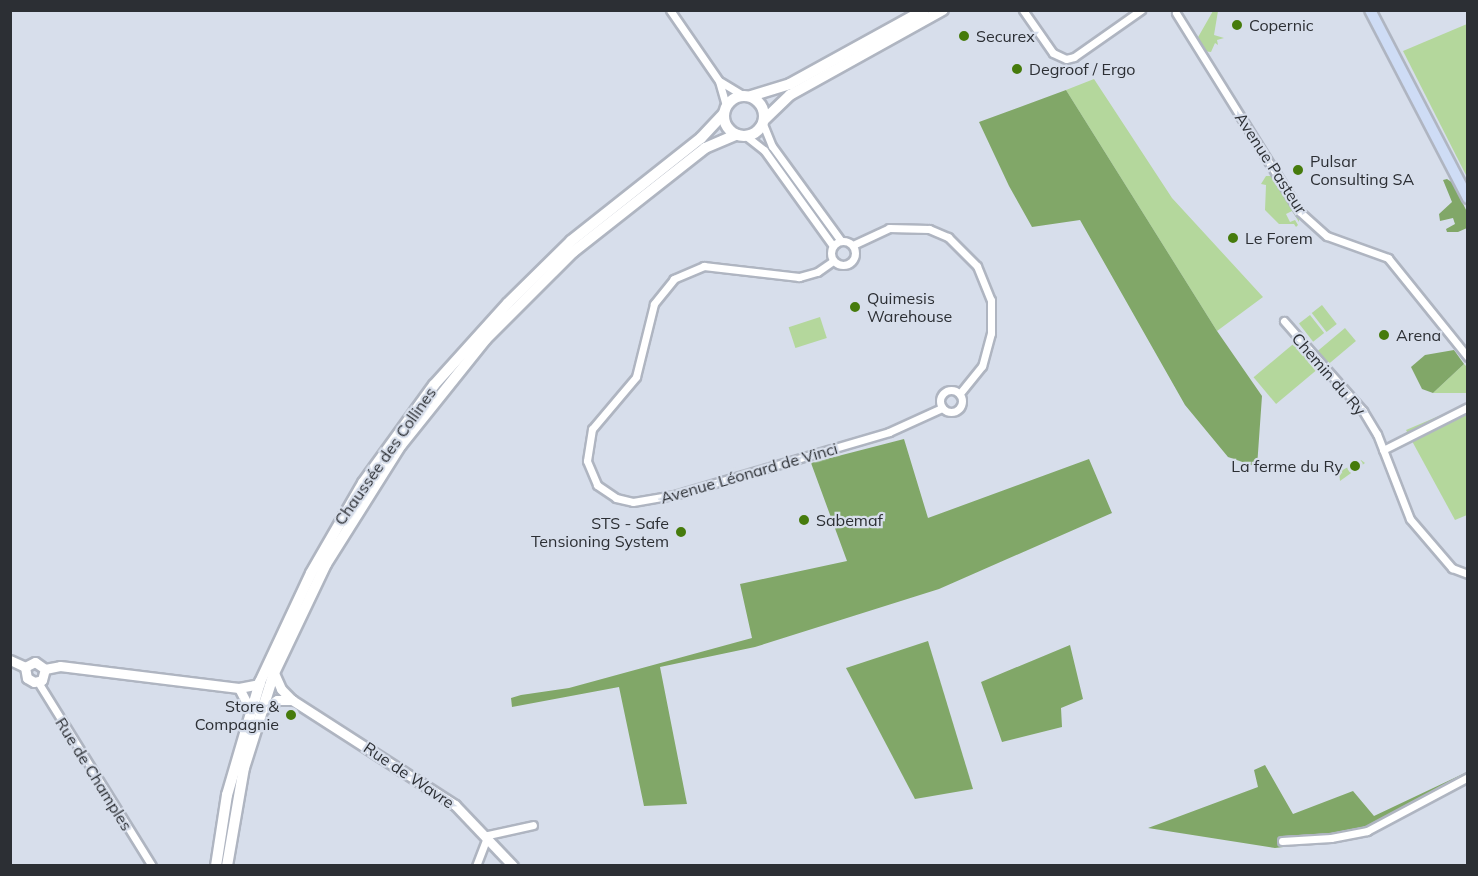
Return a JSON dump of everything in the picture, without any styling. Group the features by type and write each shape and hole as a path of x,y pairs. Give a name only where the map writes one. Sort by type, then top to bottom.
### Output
{"main road":[{"path":"924,10 790,84 747,96 725,110 727,127 741,135 763,122 790,95 943,10"},
{"path":"1370,10 1467,198"},
{"path":"747,96 760,103 763,122"},
{"name":"Chaussée des Collines","path":"216,866 227,795 254,712 311,573 363,483 434,385 508,303 579,235 701,138 725,110"},
{"name":"Chaussée des Collines","path":"264,687 274,673 326,564 370,489 440,393 507,315 648,189 705,148 741,135"},
{"name":"Chaussée des Collines","path":"227,866 236,800 254,712"}],"street":[{"path":"670,10 719,81 725,110"},
{"path":"1023,10 1053,53 1066,59 1074,57 1141,10"},
{"name":"Avenue Pasteur","path":"1176,11 1300,212 1327,236 1388,258 1467,357"},
{"path":"719,81 747,96"},
{"path":"763,122 772,146 841,240 853,245"},
{"path":"741,135 764,150 833,246 833,261"},
{"name":"Avenue Léonard de Vinci","path":"889,228 928,229 948,237 977,266 991,300 991,333 982,366 960,393 959,409 949,412 942,408 889,432 664,498 624,500 597,485 587,461 592,429 636,377 654,304 675,279 689,271 713,266 760,275 799,277 817,272 833,261 841,265 850,263 855,255 853,245 889,228"},
{"path":"833,246 841,240"},
{"name":"Chemin du Ry","path":"1284,321 1356,402 1383,450 1410,519 1452,567 1467,574"},
{"name":"Avenue Léonard de Vinci","path":"942,408 943,392 953,389 960,393"},
{"path":"1383,450 1467,407"},
{"path":"10,660 25,668 35,662 45,669 60,666 239,688 264,687"},
{"name":"Rue de Champles","path":"25,668 27,678 38,682 152,866"},
{"path":"38,682 45,669"},
{"name":"Rue de Wavre","path":"274,673 280,689 292,700 441,794 488,835 513,866"},
{"path":"239,688 254,712 271,702 292,700"},
{"path":"1282,841 1331,838 1367,831 1467,777"},
{"path":"476,866 488,835 533,825"}],"green space":[{"path":"1213,11 1218,11 1214,35 1224,38 1217,40 1218,45 1215,43 1211,52 1203,51 1197,39"},
{"path":"1467,24 1467,177 1403,51"},
{"path":"1094,79 1172,198 1263,297 1217,331 1066,90"},
{"path":"1066,90 1217,331 1262,396 1257,467 1228,457 1185,405 1080,220 1032,227 1009,186 979,122"},
{"path":"1266,176 1274,176 1299,217 1299,222 1292,211 1286,214 1290,222 1295,220 1298,225 1296,227 1294,224 1279,224 1265,210 1266,185 1261,184"},
{"path":"1447,179 1453,183 1467,212 1467,228 1458,232 1447,232 1446,229 1455,224 1453,218 1440,221 1439,214 1452,202 1443,180"},
{"path":"1322,305 1337,324 1327,332 1312,313"},
{"path":"1310,315 1324,333 1313,342 1299,324"},
{"path":"820,317 827,338 795,348 789,327"},
{"path":"1345,328 1356,341 1328,364 1317,351"},
{"path":"1298,340 1320,367 1276,404 1254,377"},
{"path":"1454,350 1464,364 1433,393 1422,389 1411,367 1425,355"},
{"path":"1464,364 1467,367 1467,393 1433,393"},
{"path":"1467,404 1467,515 1455,520 1406,430"},
{"path":"904,439 928,518 1089,459 1112,513 939,589 755,647 660,667 687,804 644,806 619,687 512,707 511,698 521,695 569,688 752,638 740,584 847,561 811,463"},
{"path":"1361,460 1365,463 1340,481 1339,472"},
{"path":"928,641 973,789 915,799 846,668"},
{"path":"1070,645 1083,699 1061,708 1062,727 1002,742 981,682"},
{"path":"1265,765 1293,814 1353,791 1374,816 1467,772 1467,782 1401,819 1350,839 1275,848 1148,828 1258,787 1254,770"}],"place":[{"name":"Copernic","path":"1237,25"},
{"name":"Securex","path":"964,36"},
{"name":"Degroof / Ergo","path":"1017,69"},
{"name":"Pulsar Consulting SA","path":"1298,170"},
{"name":"Le Forem","path":"1233,238"},
{"name":"Quimesis Warehouse","path":"855,307"},
{"name":"Arena","path":"1384,335"},
{"name":"La ferme du Ry","path":"1355,466"},
{"name":"Sabemaf","path":"804,520"},
{"name":"STS - Safe Tensioning System","path":"681,532"},
{"name":"Store & Compagnie","path":"291,715"}]}
